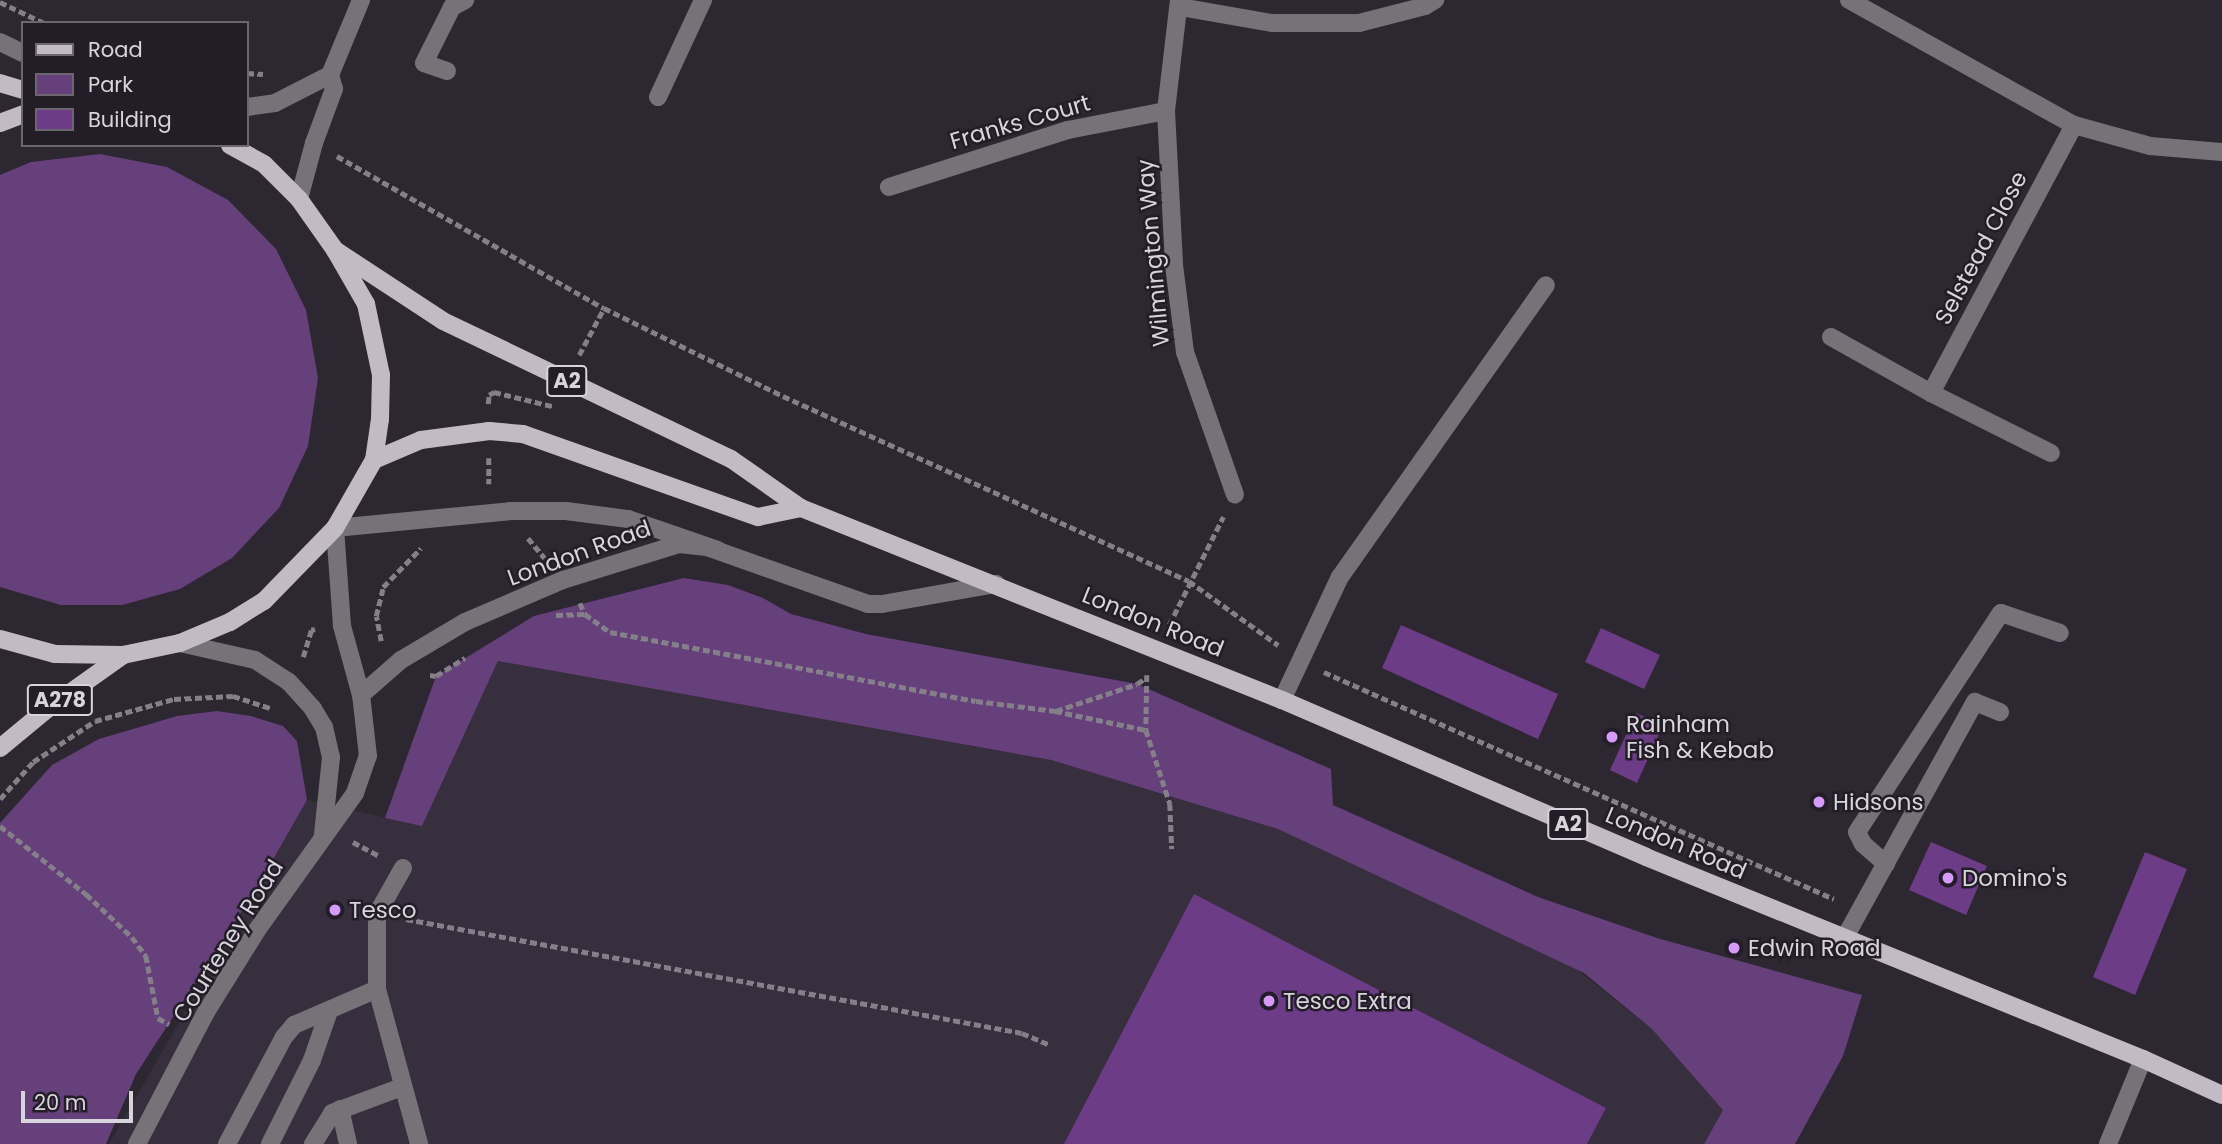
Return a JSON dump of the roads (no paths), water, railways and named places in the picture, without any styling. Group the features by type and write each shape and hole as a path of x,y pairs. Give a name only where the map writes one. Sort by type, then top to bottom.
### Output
{"main road":[{"path":"0,83 21,89"},
{"path":"0,123 21,115"},
{"path":"0,639 55,654 123,655 180,643 230,622 264,601 335,527 374,460 380,419 380,360 366,304 335,250 299,199 264,164 234,147"},
{"name":"London Road","path":"335,250 443,321 731,459 801,508 1282,700 1844,939 2143,1059 2222,1095"},
{"path":"374,460 421,440 489,431 523,434 758,517 801,508"},
{"name":"A278","path":"0,748 46,710 123,655"}],"street":[{"path":"299,199 318,131 334,89 330,75 361,0"},
{"path":"447,71 424,63 452,7 465,0"},
{"path":"658,97 703,0"},
{"path":"1179,4 1272,23 1359,23 1424,6 1436,0"},
{"path":"1849,0 2074,125 2150,146 2222,152"},
{"name":"Wilmington Way","path":"1179,4 1166,111 1174,265 1185,352 1234,495"},
{"path":"0,42 21,52"},
{"path":"248,107 275,103 330,75"},
{"name":"Franks Court","path":"889,187 1068,130 1166,111"},
{"name":"Selstead Close","path":"1931,393 2074,125"},
{"path":"1282,700 1340,577 1546,285"},
{"path":"1831,337 1931,393 2051,453"},
{"path":"335,527 510,510 566,511 628,519 718,550"},
{"name":"Courteney Road","path":"137,1144 196,1037 206,1012 257,930 355,793 368,756 361,695 342,626 335,527"},
{"name":"London Road","path":"361,695 401,660 465,622 563,580 679,544 718,550 868,604 883,604 996,584"},
{"path":"1886,864 1863,844 1857,832 2001,613 2060,633"},
{"path":"180,643 255,660 289,682 324,727 331,757 326,833"},
{"path":"1844,939 1975,702 2000,712"},
{"path":"403,868 377,914 377,989 419,1144"},
{"path":"227,1144 284,1037 294,1026 377,989"},
{"path":"270,1144 312,1060 328,1012"},
{"path":"2108,1144 2143,1059"},
{"path":"313,1144 332,1113 402,1087"},
{"path":"340,1110 348,1144"}],"place":[{"name":"Rainham Fish & Kebab","path":"1612,737"},
{"name":"Hidsons","path":"1819,802"},
{"name":"Domino's","path":"1948,878"},
{"name":"Tesco","path":"335,910"},
{"name":"Edwin Road","path":"1734,948"},
{"name":"Tesco Extra","path":"1269,1001"}]}
